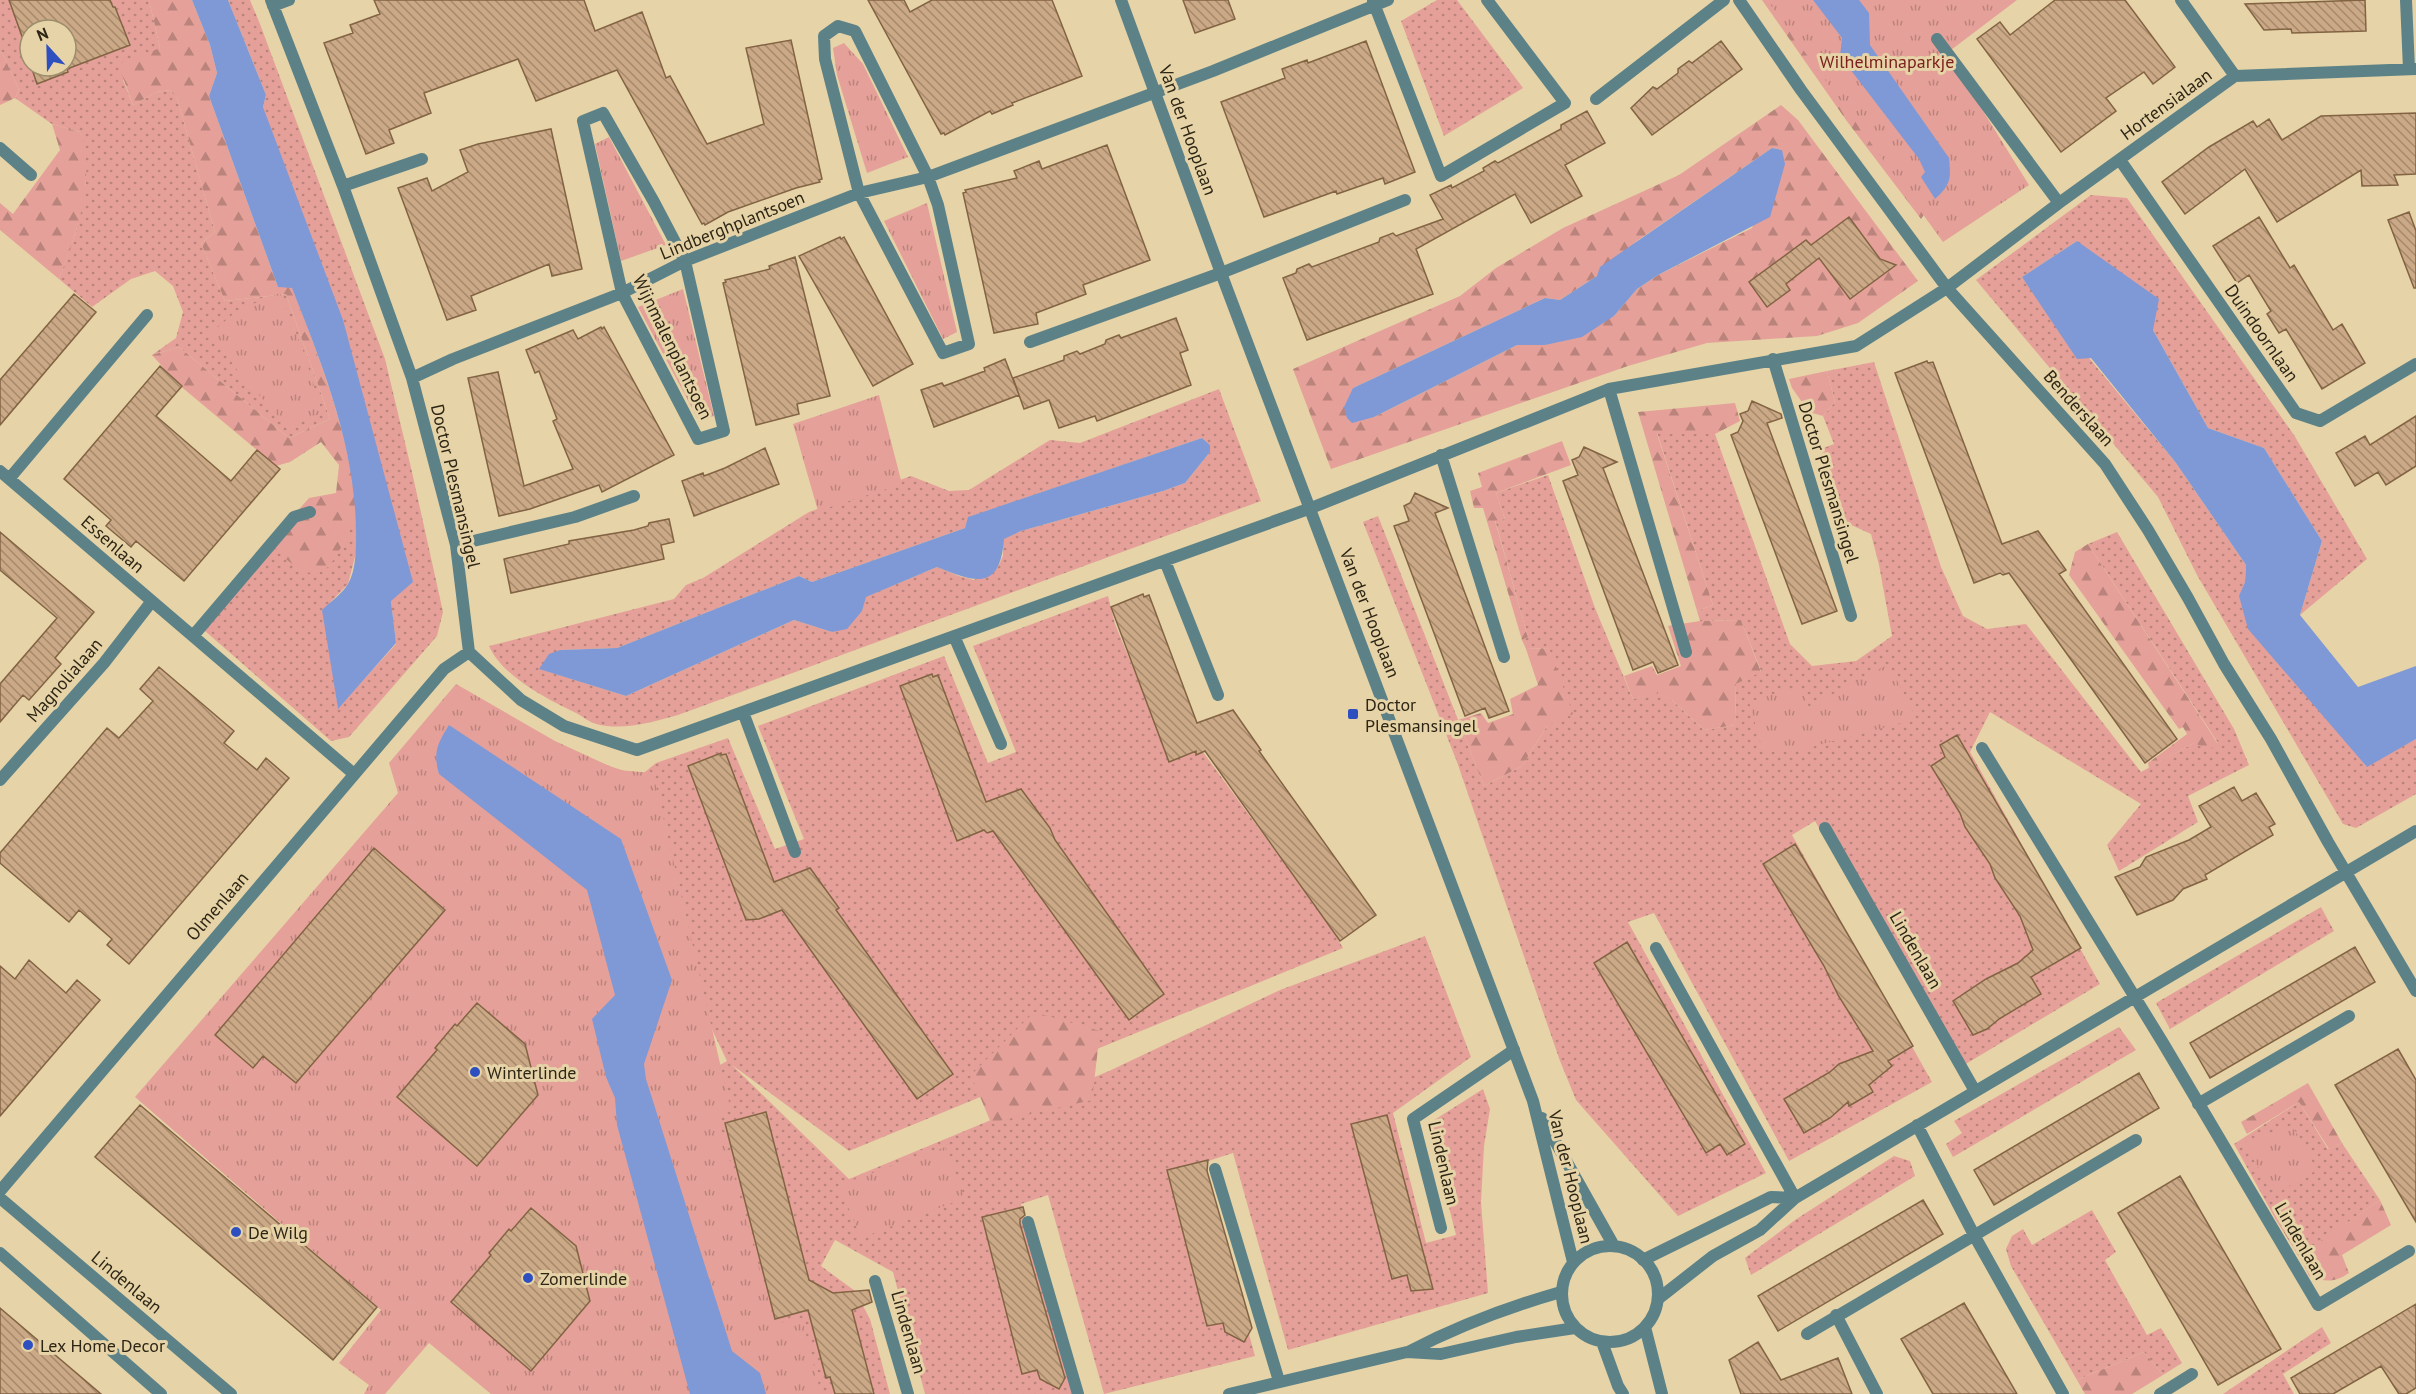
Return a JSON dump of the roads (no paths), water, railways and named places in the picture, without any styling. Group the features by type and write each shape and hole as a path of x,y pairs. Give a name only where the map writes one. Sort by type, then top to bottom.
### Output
{"street":[{"path":"272,3 289,0"},
{"name":"Van der Hooplaan","path":"1121,0 1221,273 1533,1101 1573,1262"},
{"name":"Lindberghplantsoen","path":"412,378 453,359 622,292 685,261 859,193 928,177 1156,92 1374,3 1388,0"},
{"path":"1374,3 1441,176 1564,103 1487,0"},
{"path":"1596,99 1725,0"},
{"name":"Benderslaan","path":"1739,0 1767,37 1801,90 1947,288 2105,464 2183,588 2224,664 2271,740 2416,991"},
{"path":"2181,0 2235,76"},
{"path":"2406,0 2413,69"},
{"name":"Doctor Plesmansingel","path":"272,3 343,186 412,378 456,545 469,652"},
{"path":"838,26 855,31 928,177 938,205 969,344 943,353 859,193 825,59 824,36 838,26"},
{"path":"1937,39 2059,203"},
{"name":"Hortensialaan","path":"1947,288 2059,203 2235,76 2413,69"},
{"name":"Wijnmalenplantsoen","path":"603,113 685,261 724,431 698,439 622,292 583,121 603,113"},
{"path":"0,148 31,175"},
{"path":"343,186 422,159"},
{"name":"Duindoornlaan","path":"2120,160 2296,413 2320,421 2416,364"},
{"path":"1030,342 1221,273 1405,200"},
{"path":"469,652 521,699 564,726 637,750 1311,508 1609,389 1856,346 1947,288"},
{"name":"Essenlaan","path":"147,315 5,475 354,774"},
{"name":"Doctor Plesmansingel","path":"1773,359 1851,616"},
{"path":"1609,389 1686,652"},
{"path":"1441,455 1504,657"},
{"path":"456,545 575,516 633,496"},
{"path":"193,636 294,517 310,512"},
{"path":"1165,561 1218,695"},
{"name":"Magnolialaan","path":"0,780 104,663 152,602"},
{"path":"954,636 1001,744"},
{"name":"Olmenlaan","path":"0,1191 444,669 469,652"},
{"path":"743,712 795,852"},
{"name":"Lindenlaan","path":"1982,748 2135,996 2318,1305 2409,1251"},
{"name":"Lindenlaan","path":"1825,828 1975,1091"},
{"path":"1658,1299 1713,1256 1760,1230 1795,1198 2416,831"},
{"path":"1656,948 1795,1198"},
{"path":"2198,1104 2349,1016"},
{"name":"Lindenlaan","path":"1441,1228 1413,1119 1514,1050"},
{"name":"Van der Hooplaan","path":"1533,1101 1614,1246"},
{"path":"1917,1125 1974,1235 2063,1394"},
{"path":"1807,1334 2136,1140"},
{"path":"1215,1169 1279,1381"},
{"path":"1643,1260 1771,1197 1795,1198"},
{"name":"Lindenlaan","path":"0,1198 231,1394"},
{"path":"1028,1222 1078,1394"},
{"path":"1614,1246 1630,1250 1643,1260 1652,1271 1657,1285 1658,1299 1645,1327 1617,1342 1602,1342 1587,1337 1575,1328 1564,1311 1561,1292 1565,1276 1573,1262 1599,1247 1614,1246"},
{"path":"0,1253 161,1394"},
{"name":"Lindenlaan","path":"875,1281 908,1394"},
{"path":"1229,1394 1407,1352 1452,1330 1521,1304 1561,1292"},
{"path":"1836,1315 1878,1394"},
{"path":"1645,1327 1662,1394"},
{"path":"1407,1352 1441,1354 1516,1337 1575,1328"},
{"path":"1602,1342 1623,1394"},
{"path":"2160,1394 2192,1374"}],"water":[{"path":"192,0 228,0 266,95 263,107 343,320 413,582 391,601 396,643 338,709 322,610 346,587 351,578 356,553 355,502 344,439 326,378 292,288 278,287 209,96 217,73 210,45"},
{"path":"1813,0 1859,0 1869,13 1870,45 1949,158 1949,181 1935,199 1921,177 1925,172 1919,159 1840,56 1842,38"},
{"path":"1772,148 1782,150 1785,164 1770,217 1658,275 1637,289 1614,316 1582,337 1545,345 1517,345 1374,417 1352,423 1347,418 1344,407 1353,388 1545,298 1560,300 1597,276 1600,267"},
{"path":"2077,241 2159,299 2153,330 2208,428 2264,448 2322,541 2300,615 2358,687 2416,666 2416,739 2367,767 2248,629 2239,596 2245,582 2246,565 2176,463 2091,358 2077,359 2022,277"},
{"path":"1202,438 1210,445 1210,452 1185,483 1021,531 1004,539 1002,556 997,568 991,575 984,578 963,577 937,567 866,597 862,611 847,629 832,632 794,620 626,696 539,669 549,654 560,650 617,648 799,576 812,582 965,528 968,517"},
{"path":"449,725 621,839 672,980 644,1064 646,1079 732,1351 760,1373 766,1394 690,1394 617,1125 615,1098 606,1077 592,1019 615,995 587,890 439,774 436,760 437,749"}],"place":[{"name":"Doctor Plesmansingel","path":"1353,714"},
{"name":"Winterlinde","path":"475,1072"},
{"name":"De Wilg","path":"236,1232"},
{"name":"Zomerlinde","path":"528,1278"},
{"name":"Lex Home Decor","path":"28,1345"}],"park label":[{"name":"Wilhelminaparkje","path":"1887,61"}]}
